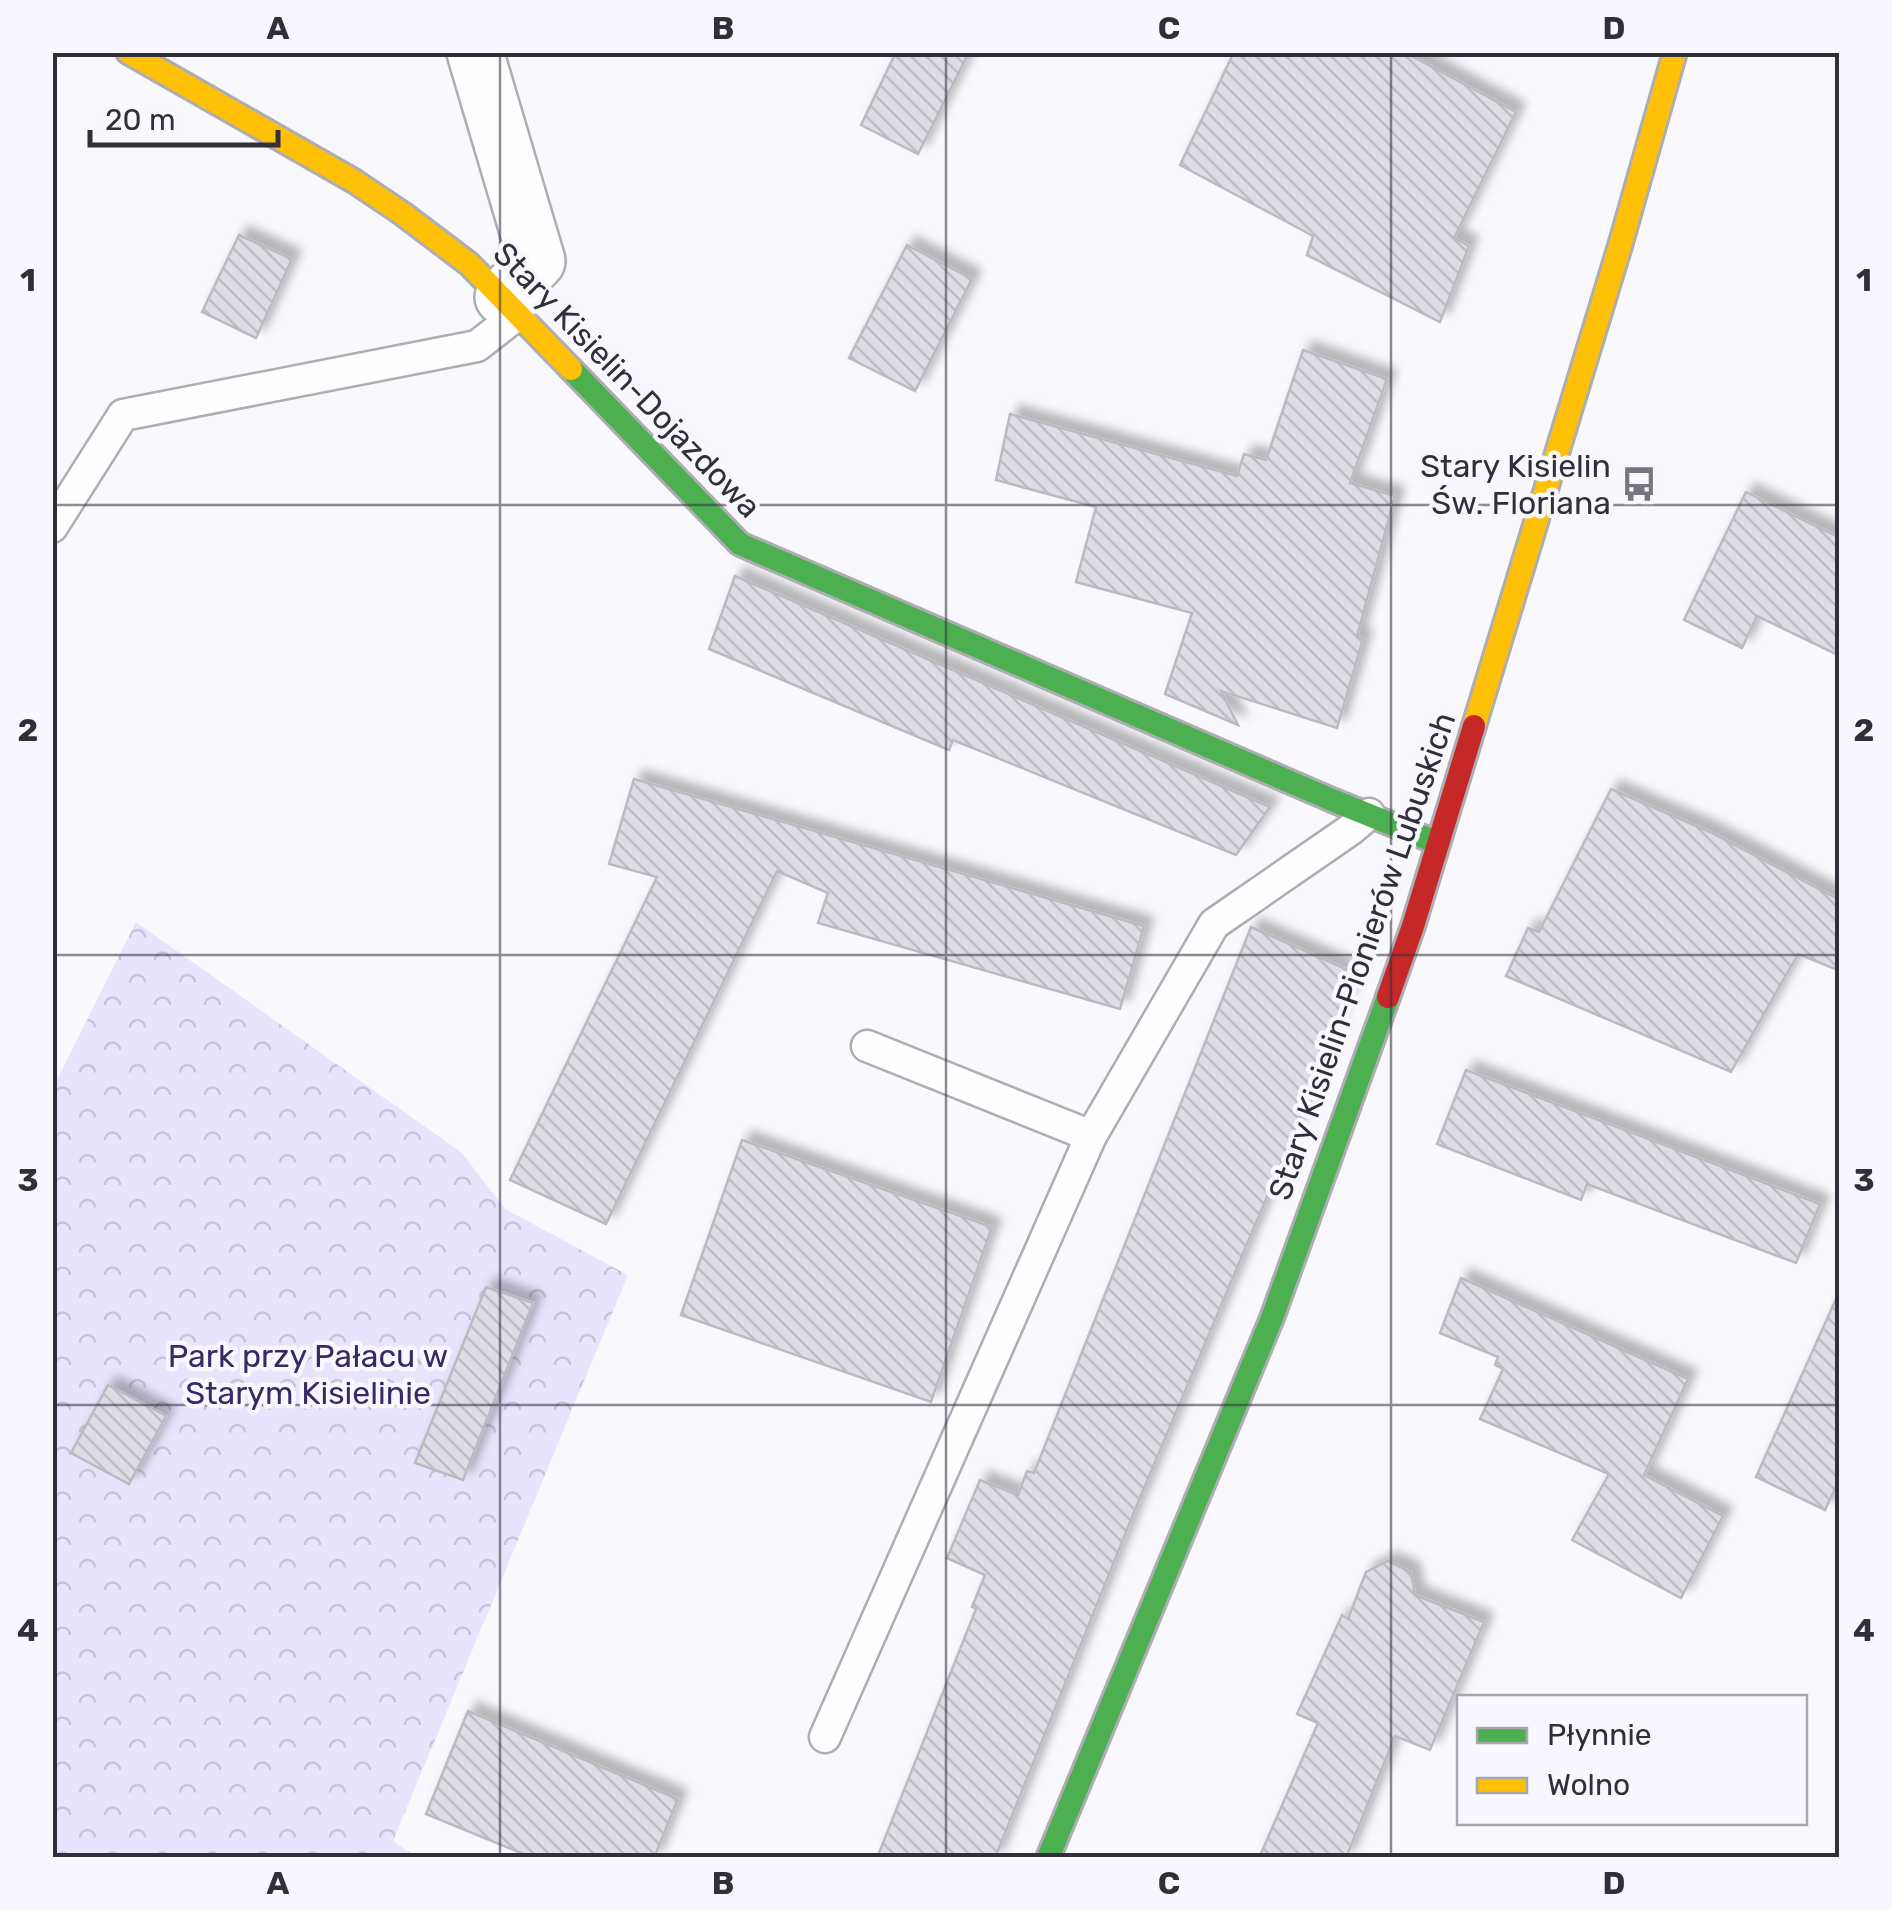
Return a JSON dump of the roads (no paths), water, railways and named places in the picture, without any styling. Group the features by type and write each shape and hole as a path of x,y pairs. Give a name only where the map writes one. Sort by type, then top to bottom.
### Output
{"street":[{"name":"Stary Kisielin-Dojazdowa","path":"128,52 354,181 469,264 740,544 1438,842"},
{"path":"476,52 538,261 510,306"},
{"name":"Stary Kisielin-Pionierów Lubuskich","path":"1048,1858 1272,1318 1413,926 1620,246 1675,52"}],"lane":[{"path":"52,527 123,416 477,346 510,306"},
{"path":"826,1737 1092,1136 1214,924 1369,814"},
{"path":"867,1046 1092,1136"}],"place":[{"name":"Stary Kisielin Św. Floriana","path":"1639,484"}],"park label":[{"name":"Park przy Pałacu w Starym Kisielinie","path":"308,1374"}]}
